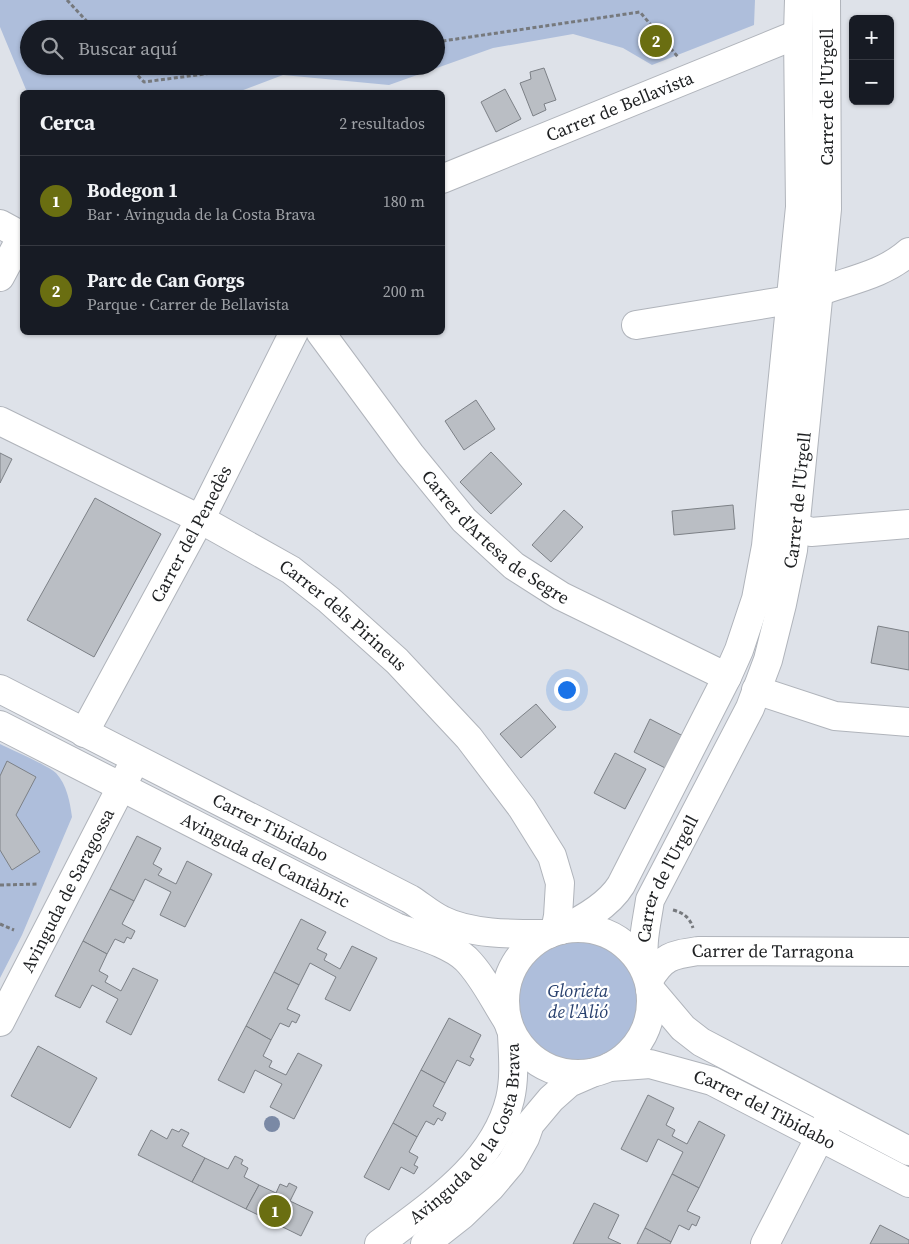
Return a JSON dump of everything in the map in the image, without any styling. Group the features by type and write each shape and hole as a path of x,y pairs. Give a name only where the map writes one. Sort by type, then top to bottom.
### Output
{"street":[{"name":"Carrer de l'Urgell","path":"555,932 578,921 616,894 727,677 739,650 756,599 766,546 800,207 799,0"},
{"name":"Carrer de l'Urgell","path":"648,980 642,944 650,900 750,708 768,660 782,604 792,550 827,202 826,0"},
{"name":"Carrer de Bellavista","path":"445,178 798,34"},
{"path":"0,224 20,235"},
{"path":"0,277 20,240"},
{"path":"818,292 871,275 893,265 909,252"},
{"path":"636,325 790,300"},
{"name":"Carrer del Penedès","path":"84,734 200,519 292,335"},
{"name":"Carrer d'Artesa de Segre","path":"322,335 410,454 464,520 514,566 561,596 727,677"},
{"name":"Carrer dels Pirineus","path":"0,421 200,519 291,570 329,600 397,661 469,738 522,808 552,856 560,882 555,932"},
{"path":"795,526 811,532 909,524"},
{"name":"Carrer Tibidabo","path":"0,689 84,734 410,899 442,920 455,926 527,934 555,932"},
{"path":"756,690 835,716 909,722"},
{"name":"Avinguda del Cantàbric","path":"0,725 396,927 432,940 464,958 477,972 510,1027"},
{"name":"Avinguda de Saragossa","path":"0,1022 135,759"},
{"path":"580,928 601,931 619,940 634,953 648,980 652,1000 649,1020 640,1040 627,1055 601,1070 568,1074 546,1067 526,1053 510,1027 505,1000 508,979 517,960 531,945 555,932 580,928"},
{"name":"Carrer de Tarragona","path":"648,980 662,961 672,956 698,951 909,952"},
{"name":"Carrer del Tibidabo","path":"648,980 683,1028 701,1042 909,1151"},
{"name":"Avinguda de la Costa Brava","path":"378,1244 444,1194 470,1169 488,1147 500,1126 510,1100 514,1077 510,1027"},
{"name":"Carrer del Tibidabo","path":"601,1070 650,1064 712,1081 909,1183"},
{"name":"Avinguda de la Costa Brava","path":"425,1244 462,1215 490,1188 511,1162 525,1138 530,1124 550,1099 569,1084 601,1070"},
{"path":"764,1244 833,1112"}],"path":[{"path":"67,0 86,20"},
{"path":"445,41 640,12 694,77"},
{"path":"137,75 144,82 197,75"},
{"path":"0,885 38,884"},
{"path":"670,909 683,913 691,922 695,934"},
{"path":"0,924 14,930"}],"green space":[{"path":"0,0 755,0 754,25 652,65 623,48 573,34 493,48 445,65 445,20 20,20 20,75 283,75 243,90 26,90 0,27"},
{"path":"283,75 417,75 389,85"},
{"path":"0,744 56,773 65,788 72,817 22,935 0,978"},
{"name":"Glorieta de l'Alió","path":"578,941 601,945 621,958 634,978 638,1001 634,1024 621,1044 601,1057 578,1061 555,1057 535,1044 522,1024 518,1001 522,978 535,958 555,945"}],"building":[{"path":"544,68 556,100 544,104 546,110 533,116 520,83 531,79 530,72"},
{"path":"505,89 521,119 496,132 481,102"},
{"path":"476,400 495,429 464,450 445,421"},
{"path":"491,452 522,484 491,514 460,482"},
{"path":"0,453 12,459 0,483"},
{"path":"95,498 161,534 94,657 27,620"},
{"path":"733,505 735,529 674,535 672,511"},
{"path":"564,510 583,527 551,562 532,545"},
{"path":"878,626 909,632 909,670 871,663"},
{"path":"536,704 556,727 521,758 500,734"},
{"path":"650,719 685,737 669,770 634,752"},
{"path":"615,753 646,769 625,809 594,793"},
{"path":"7,761 36,777 16,815 40,852 12,870 0,850 0,776"},
{"path":"137,836 161,848 153,864 162,869 158,875 176,884 187,861 212,874 185,927 160,915 171,892 145,879 134,901 110,889"},
{"path":"110,889 134,901 122,924 135,931 131,939 127,937 124,943 115,939 107,954 83,941"},
{"path":"301,919 326,932 317,949 327,954 324,960 340,969 352,946 377,958 350,1011 325,999 336,977 310,963 299,985 274,972"},
{"path":"83,941 107,954 99,971 108,976 105,982 121,991 133,968 158,980 131,1035 106,1022 118,999 92,985 80,1008 55,996"},
{"path":"274,972 299,985 287,1009 300,1015 296,1023 292,1021 289,1027 280,1023 271,1040 246,1026"},
{"path":"449,1018 481,1035 470,1057 474,1059 470,1066 457,1060 445,1083 421,1070"},
{"path":"246,1026 271,1040 263,1056 272,1061 269,1067 286,1075 298,1053 322,1065 294,1119 270,1107 282,1084 255,1070 244,1093 218,1080"},
{"path":"38,1046 97,1078 70,1128 11,1096"},
{"path":"421,1070 445,1083 433,1106 446,1113 442,1121 438,1118 434,1125 426,1121 417,1137 393,1123"},
{"path":"648,1095 674,1108 666,1125 675,1130 672,1136 687,1144 699,1121 725,1135 699,1188 672,1174 683,1152 658,1139 647,1162 621,1149"},
{"path":"393,1123 417,1137 409,1152 418,1157 414,1165 418,1167 414,1174 401,1167 389,1190 364,1177"},
{"path":"172,1129 179,1132 181,1129 189,1133 182,1146 205,1158 192,1182 138,1155 151,1130 167,1139"},
{"path":"235,1156 243,1160 241,1164 248,1168 244,1177 259,1185 246,1209 192,1182 205,1158 228,1169"},
{"path":"672,1174 699,1188 687,1211 700,1217 696,1226 692,1224 689,1230 679,1225 671,1242 645,1228"},
{"path":"289,1183 297,1187 290,1201 313,1212 301,1236 246,1209 259,1185 276,1193 280,1184 287,1187"},
{"path":"594,1203 619,1215 608,1238 621,1244 573,1244"},
{"path":"880,1225 909,1240 909,1244 870,1244"},
{"path":"645,1228 671,1242 670,1244 637,1244"}],"place":[{"name":"Parc de Can Gorgs","path":"656,41"},
{"name":"Bodegon 1","path":"275,1211"}]}
